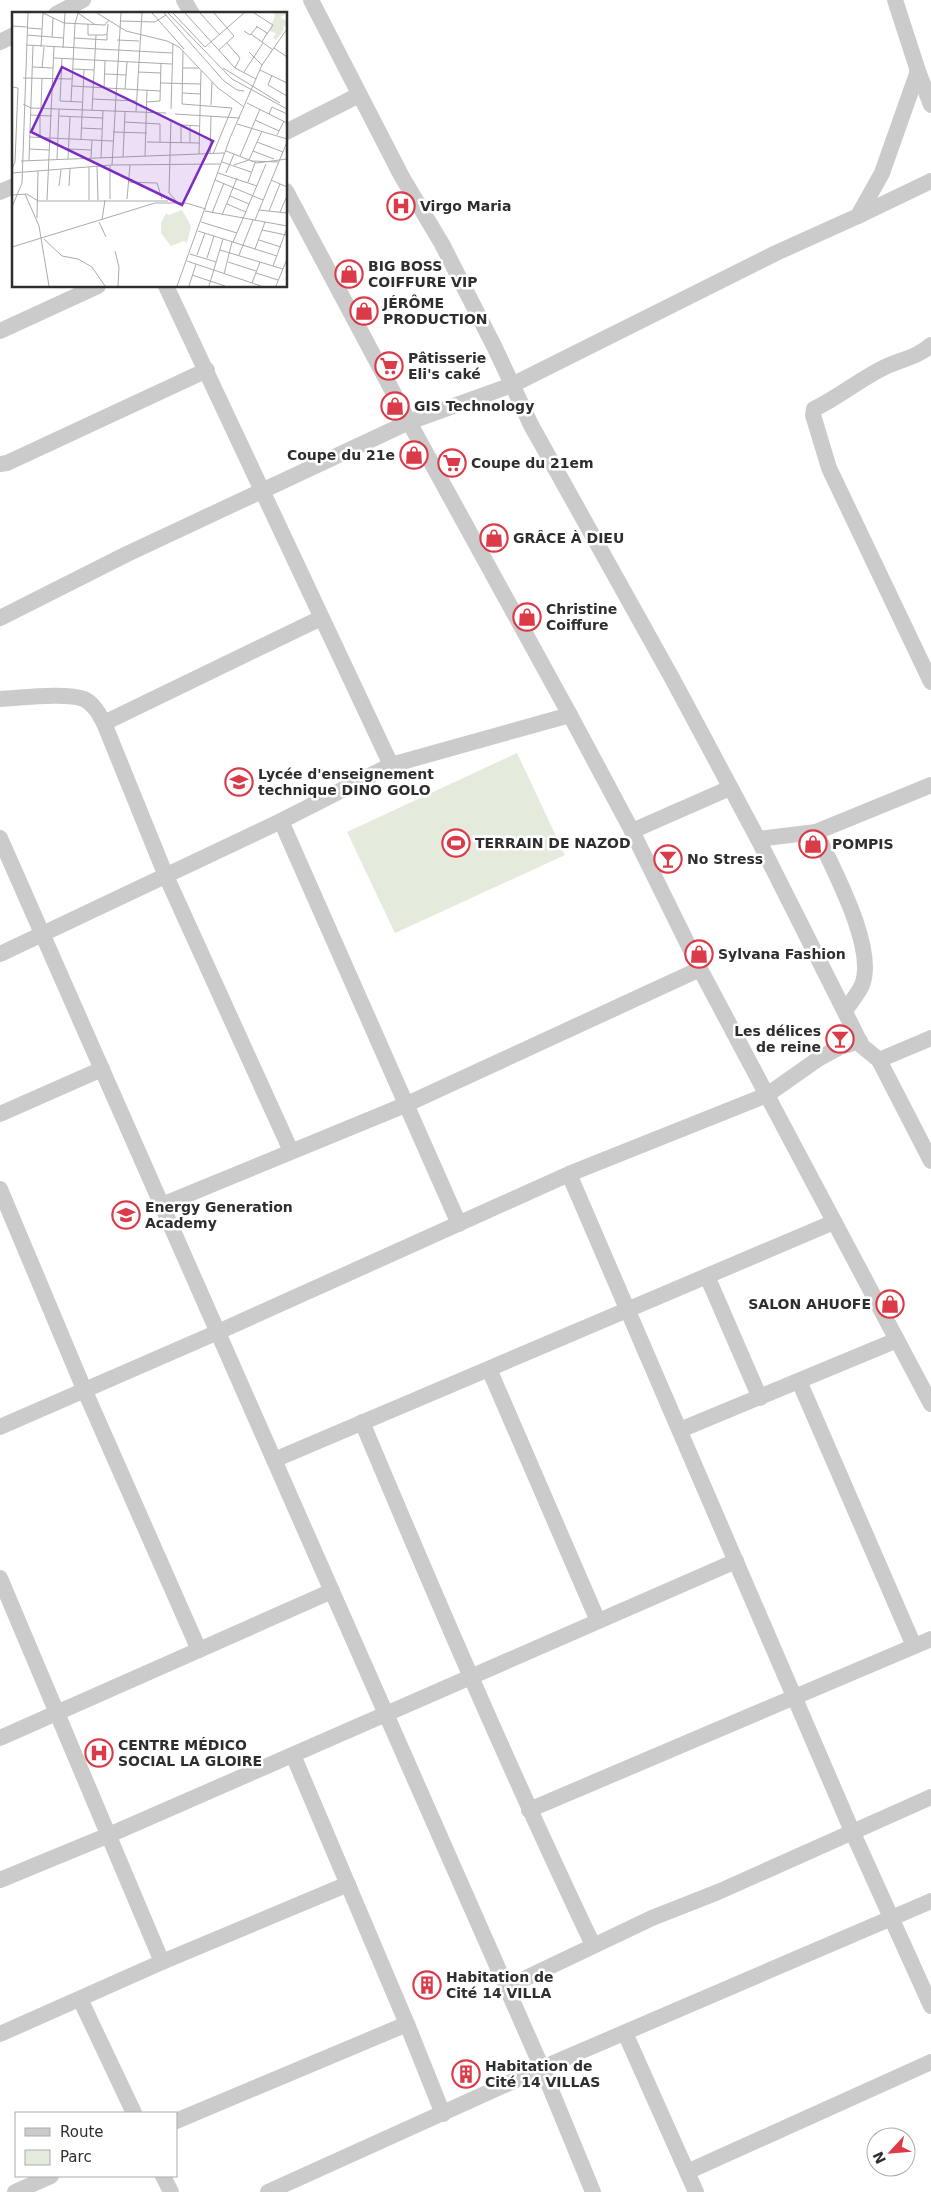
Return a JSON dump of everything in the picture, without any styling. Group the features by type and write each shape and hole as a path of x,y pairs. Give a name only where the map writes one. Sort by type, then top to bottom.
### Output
{"street":[{"path":"60,12 83,0"},
{"path":"184,0 191,12"},
{"path":"311,0 402,177 442,244 550,459 672,678 758,838 861,1043 879,1060 931,1161"},
{"path":"895,0 931,105"},
{"path":"0,42 12,36"},
{"path":"858,216 882,173 918,71"},
{"path":"288,131 360,94"},
{"path":"0,618 127,554 409,422 512,385 776,253 931,181"},
{"path":"0,192 12,187"},
{"path":"288,195 409,422 632,831 700,969 931,1404"},
{"path":"0,331 94,288"},
{"path":"167,288 391,765"},
{"path":"931,346 861,380 814,409 813,415 829,468 931,682"},
{"path":"0,464 7,463 207,370"},
{"path":"104,723 321,618"},
{"path":"0,699 63,696 84,700 96,708 104,723 166,876 291,1151"},
{"path":"0,954 280,821 391,765 570,715"},
{"path":"758,838 816,832 931,785"},
{"path":"632,831 730,788"},
{"path":"280,821 459,1224"},
{"path":"816,832 846,898 863,943 865,972 862,984 845,1011"},
{"path":"0,838 507,1988 593,2192"},
{"path":"162,1205 405,1104 700,969"},
{"path":"879,1060 931,1038"},
{"path":"0,1426 218,1332 569,1174 767,1095 818,1059 840,1047 861,1043"},
{"path":"0,1114 102,1070"},
{"path":"569,1174 852,1831 893,1918 931,2006"},
{"path":"0,1190 84,1390 199,1650"},
{"path":"274,1460 834,1222"},
{"path":"707,1276 760,1398"},
{"path":"680,1430 897,1340"},
{"path":"488,1369 598,1621"},
{"path":"799,1381 914,1646"},
{"path":"362,1422 470,1677 529,1810 593,1945"},
{"path":"0,1880 109,1836 736,1561"},
{"path":"0,1578 162,1962"},
{"path":"0,1738 332,1591"},
{"path":"529,1810 931,1639"},
{"path":"293,1755 443,2114"},
{"path":"507,1988 593,1945 931,1797"},
{"path":"0,2034 162,1962 348,1884"},
{"path":"268,2192 542,2068 931,1901"},
{"path":"80,1999 134,2112"},
{"path":"178,2120 407,2024"},
{"path":"626,2033 696,2192"},
{"path":"687,2172 931,2062"},
{"path":"15,2192 50,2177"},
{"path":"164,2177 171,2192"}],"green space":[{"name":"TERRAIN DE NAZOD","path":"517,753 565,855 395,933 347,832"}],"place":[{"name":"Virgo Maria","path":"401,206"},
{"name":"BIG BOSS COIFFURE VIP","path":"349,274"},
{"name":"JÉRÔME PRODUCTION","path":"364,311"},
{"name":"Pâtisserie Eli's caké","path":"389,366"},
{"name":"GIS Technology","path":"395,406"},
{"name":"Coupe du 21e","path":"414,455"},
{"name":"Coupe du 21em","path":"452,463"},
{"name":"GRÂCE À DIEU","path":"494,538"},
{"name":"Christine Coiffure","path":"527,617"},
{"name":"Lycée d'enseignement technique DINO GOLO","path":"239,782"},
{"name":"TERRAIN DE NAZOD","path":"456,843"},
{"name":"POMPIS","path":"813,844"},
{"name":"No Stress","path":"668,859"},
{"name":"Sylvana Fashion","path":"699,954"},
{"name":"Les délices de reine","path":"840,1039"},
{"name":"Energy Generation Academy","path":"126,1215"},
{"name":"SALON AHUOFE","path":"890,1304"},
{"name":"CENTRE MÉDICO SOCIAL LA GLOIRE","path":"99,1753"},
{"name":"Habitation de Cité 14 VILLA","path":"427,1985"},
{"name":"Habitation de Cité 14 VILLAS","path":"466,2074"}]}
